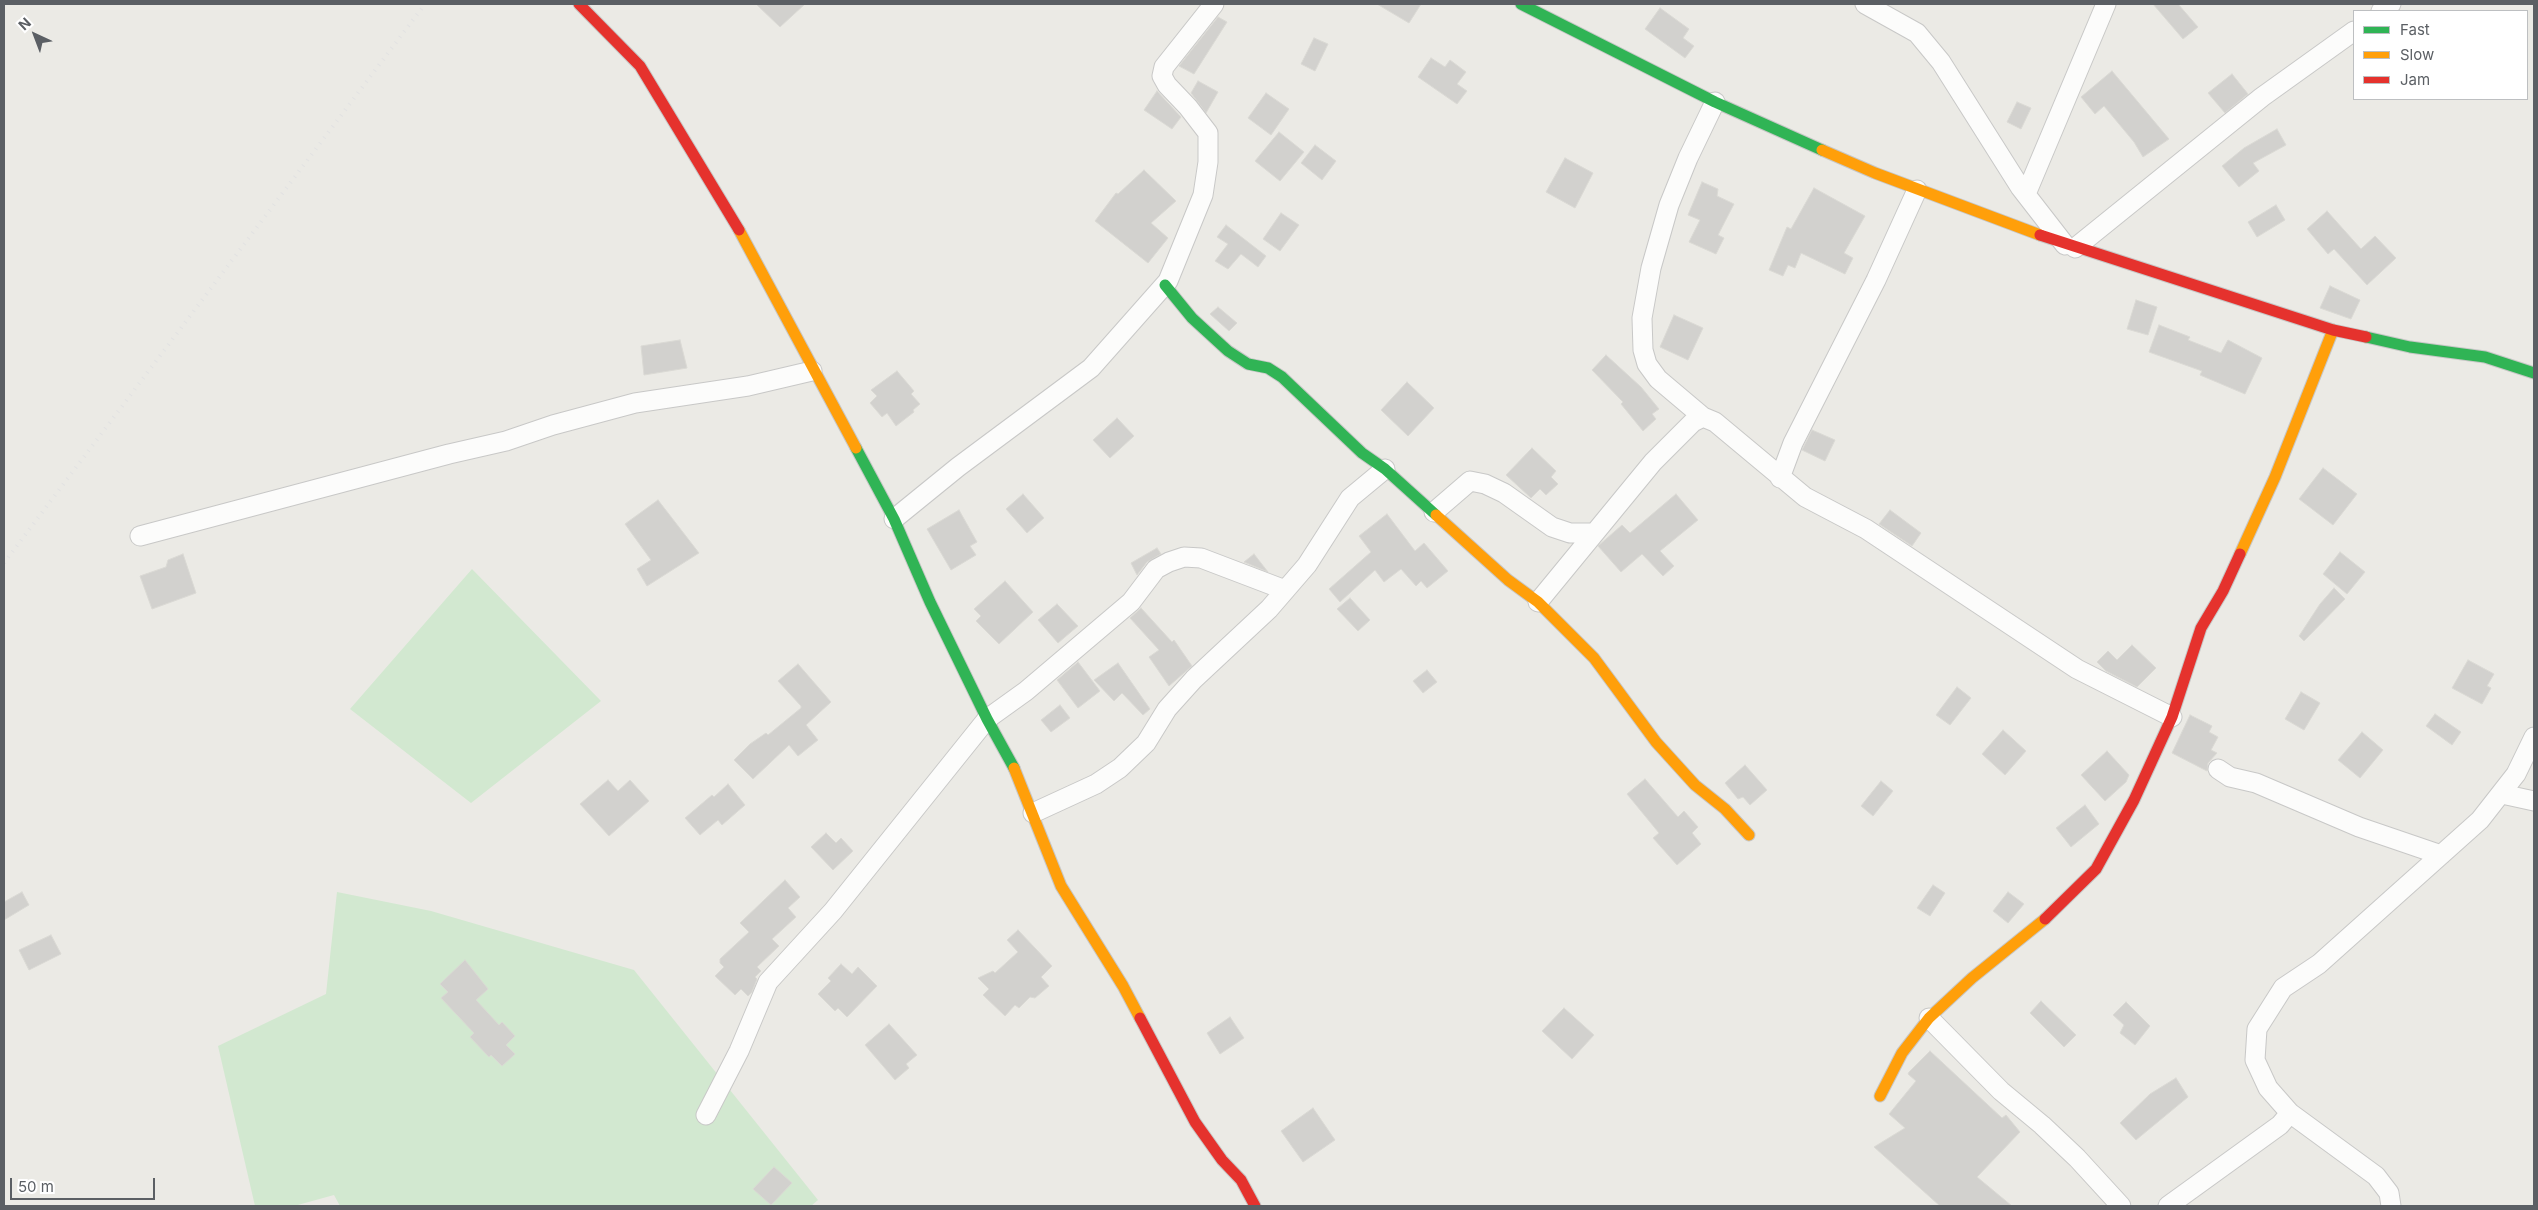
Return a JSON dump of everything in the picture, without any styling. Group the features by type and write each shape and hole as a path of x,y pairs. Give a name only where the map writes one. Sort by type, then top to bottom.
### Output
{"street":[{"path":"579,4 640,66 735,222 812,371 894,520 930,602 987,719 1017,774 1061,886 1123,986 1195,1122 1222,1160 1241,1180 1255,1206"},
{"path":"894,520 958,467 1091,368 1165,285 1203,195 1208,162 1208,133 1188,106 1167,85 1162,76 1164,66 1214,4"},
{"path":"1520,4 1715,102 1917,190 2070,247 2333,330 2410,347 2485,357 2534,373"},
{"path":"1865,4 1917,33 1940,62 2026,194 2070,247"},
{"path":"2026,194 2106,4"},
{"path":"2070,247 2262,97 2353,32"},
{"path":"1715,102 1688,158 1669,205 1651,268 1642,318 1643,350 1647,364 1658,379 1703,417 1715,422 1805,497 1866,530 2076,669 2172,717"},
{"path":"1780,478 1793,443 1876,280 1917,190"},
{"path":"1165,285 1192,318 1228,351 1248,364 1268,368 1282,377 1362,453 1385,469 1508,580 1538,602 1594,658 1662,749 1695,785 1725,809 1749,835"},
{"path":"1880,1096 1902,1053 1929,1018 1972,978 2056,910 2096,869 2134,800 2172,717 2201,628 2223,591 2275,477 2333,330"},
{"path":"140,536 449,454 506,441 553,425 635,404 748,386 812,371"},
{"path":"1538,602 1653,462 1692,422 1703,417"},
{"path":"1033,813 1096,784 1120,768 1146,743 1167,708 1194,679 1269,609 1307,565 1350,498 1385,469"},
{"path":"1434,512 1470,481 1484,484 1504,493 1552,527 1570,533 1594,533"},
{"path":"706,1115 739,1051 768,982 833,911 987,719 1026,691 1131,602 1156,569 1169,562 1184,557 1202,558 1285,590"},
{"path":"2391,1206 2388,1193 2376,1176 2290,1113 2268,1088 2255,1060 2257,1029 2283,988 2319,964 2480,820 2516,774 2534,736"},
{"path":"2218,769 2230,777 2256,783 2359,827 2441,855"},
{"path":"2502,794 2534,801"},
{"path":"1929,1018 2001,1091 2042,1125 2077,1158 2121,1206"},
{"path":"2168,1206 2280,1125 2290,1113"}],"green space":[{"path":"472,569 601,701 471,803 350,709"},
{"path":"337,892 431,911 634,970 818,1200 811,1206 340,1206 334,1195 294,1206 255,1206 218,1046 326,994"}],"building":[{"path":"756,4 805,4 780,27"},
{"path":"1377,4 1421,4 1409,23"},
{"path":"2153,4 2178,4 2198,27 2183,39"},
{"path":"1660,8 1689,29 1683,38 1694,46 1685,58 1645,29"},
{"path":"1218,17 1227,22 1194,74 1179,66"},
{"path":"1314,38 1328,44 1315,71 1301,64"},
{"path":"1431,58 1445,67 1450,60 1466,72 1457,84 1467,91 1457,104 1418,77"},
{"path":"2112,71 2169,139 2143,157 2134,142 2104,106 2095,114 2081,97"},
{"path":"2232,74 2248,94 2225,113 2208,93"},
{"path":"1198,81 1218,92 1206,113 1191,93"},
{"path":"1157,91 1181,117 1172,129 1144,110"},
{"path":"1266,93 1289,109 1271,135 1248,118"},
{"path":"2017,102 2031,108 2021,129 2007,122"},
{"path":"2277,129 2286,145 2253,163 2259,171 2239,187 2222,166 2244,148"},
{"path":"1279,132 1304,152 1280,181 1255,161"},
{"path":"1315,145 1336,161 1322,180 1301,163"},
{"path":"1565,158 1593,173 1575,208 1546,192"},
{"path":"1144,170 1176,201 1151,223 1168,238 1148,263 1095,221 1116,193 1118,194"},
{"path":"1702,182 1718,189 1717,196 1734,204 1718,235 1724,238 1716,254 1689,242 1700,220 1688,215"},
{"path":"1814,188 1865,216 1844,253 1853,258 1845,274 1801,253 1795,268 1788,265 1783,276 1769,270 1787,227 1791,229"},
{"path":"2276,205 2285,220 2257,237 2248,222"},
{"path":"2327,211 2361,249 2375,236 2396,258 2367,285 2334,249 2328,254 2307,229"},
{"path":"1281,213 1299,225 1280,251 1263,239"},
{"path":"1226,225 1266,256 1258,267 1241,254 1228,269 1215,261 1228,244 1217,237"},
{"path":"2330,286 2360,300 2351,319 2320,308"},
{"path":"2136,300 2157,307 2148,335 2127,329"},
{"path":"1218,307 1237,323 1229,331 1210,314"},
{"path":"1674,315 1703,328 1688,360 1660,347"},
{"path":"2159,325 2190,337 2188,340 2221,353 2228,340 2262,358 2245,394 2200,375 2202,371 2149,352"},
{"path":"680,340 687,368 644,375 641,346"},
{"path":"1606,355 1641,387 1659,409 1652,414 1656,419 1643,431 1621,404 1623,402 1592,370"},
{"path":"897,371 914,391 911,394 920,404 913,410 914,412 896,426 887,413 882,417 870,403 877,396 871,390"},
{"path":"1407,382 1434,408 1408,436 1381,410"},
{"path":"1117,418 1134,436 1110,458 1093,440"},
{"path":"1812,430 1835,440 1825,461 1802,450"},
{"path":"1532,448 1556,471 1551,477 1558,484 1546,495 1540,489 1531,498 1506,475"},
{"path":"2323,468 2357,494 2333,525 2299,499"},
{"path":"1023,494 1044,518 1027,533 1006,509"},
{"path":"1676,494 1698,520 1660,551 1674,566 1663,576 1642,554 1621,572 1598,546 1622,525 1630,533"},
{"path":"658,500 699,553 647,586 637,569 651,560 625,524"},
{"path":"959,510 977,542 970,546 976,555 951,570 927,529"},
{"path":"1890,510 1921,533 1912,546 1879,524"},
{"path":"1387,514 1415,551 1424,543 1448,571 1427,588 1421,581 1416,586 1401,569 1384,582 1375,570 1340,602 1329,589 1371,552 1359,536"},
{"path":"1157,548 1161,554 1147,562 1137,575 1131,563"},
{"path":"2340,552 2365,572 2347,594 2323,574"},
{"path":"183,554 196,593 152,609 140,576 166,567 168,560"},
{"path":"1254,554 1268,572 1244,562"},
{"path":"1005,581 1033,612 999,644 976,621 981,616 974,609"},
{"path":"2334,588 2345,599 2304,641 2299,636 2320,604"},
{"path":"1350,598 1370,620 1358,631 1337,609"},
{"path":"1057,604 1078,626 1058,643 1038,620"},
{"path":"1141,608 1172,642 1174,640 1192,666 1169,686 1149,657 1159,650 1130,618"},
{"path":"2132,645 2156,668 2137,687 2106,671 2097,662 2108,651 2117,660"},
{"path":"2468,660 2494,674 2487,686 2491,688 2482,704 2452,688"},
{"path":"1078,662 1100,691 1078,708 1057,680"},
{"path":"1118,663 1150,709 1143,715 1122,693 1114,701 1094,680"},
{"path":"798,664 831,702 806,725 818,740 798,756 789,745 753,779 734,760 750,744 766,733 768,735 801,708 778,681"},
{"path":"1427,670 1437,682 1423,693 1413,681"},
{"path":"1957,687 1971,698 1950,725 1936,715"},
{"path":"2301,692 2320,703 2304,730 2285,719"},
{"path":"1060,705 1070,718 1051,732 1041,720"},
{"path":"2435,714 2461,732 2452,745 2426,726"},
{"path":"2190,715 2212,726 2209,732 2218,737 2211,750 2217,753 2208,763 2207,771 2172,753"},
{"path":"2003,730 2026,751 2005,775 1982,754"},
{"path":"2362,732 2383,750 2360,778 2338,760"},
{"path":"2107,751 2129,775 2126,782 2105,801 2081,775"},
{"path":"1745,765 1767,790 1750,805 1743,797 1738,799 1725,783"},
{"path":"1645,779 1678,817 1684,811 1698,827 1692,833 1701,844 1677,865 1653,838 1659,833 1627,794"},
{"path":"608,780 618,791 630,780 649,801 609,836 580,804"},
{"path":"1881,781 1893,791 1873,816 1861,806"},
{"path":"728,784 745,805 722,825 718,820 700,835 685,818 712,795 714,797"},
{"path":"2085,805 2099,824 2071,847 2056,828"},
{"path":"826,833 836,843 841,838 853,851 833,870 811,847"},
{"path":"785,880 800,897 788,908 796,917 772,939 779,946 757,967 761,971 755,977 757,979 752,992 748,996 741,989 735,995 715,976 724,967 720,963 720,959 749,932 740,923"},
{"path":"1933,885 1945,893 1930,916 1917,908"},
{"path":"22,892 29,905 4,920 4,902"},
{"path":"2008,892 2024,904 2008,923 1993,911"},
{"path":"1018,930 1052,966 1041,977 1049,986 1035,998 1030,997 1019,1008 1015,1005 1005,1016 983,995 989,989 978,978 993,971 995,973 1018,952 1007,940"},
{"path":"51,935 61,954 29,970 19,950"},
{"path":"465,960 488,989 476,1000 499,1025 502,1022 515,1036 506,1045 515,1054 502,1066 491,1055 489,1057 470,1037 474,1033 441,998 448,992 440,984"},
{"path":"841,964 852,974 858,967 877,986 847,1017 838,1008 835,1011 818,994 831,981 828,978"},
{"path":"2041,1001 2076,1035 2064,1047 2030,1013"},
{"path":"2126,1002 2150,1026 2135,1045 2120,1033 2124,1025 2113,1015"},
{"path":"1564,1008 1594,1035 1572,1059 1542,1031"},
{"path":"1230,1017 1244,1038 1220,1054 1207,1033"},
{"path":"889,1024 917,1055 906,1064 909,1068 895,1080 865,1045"},
{"path":"1930,1051 2002,1118 2006,1115 2020,1132 1977,1177 2012,1206 1940,1206 1874,1147 1905,1128 1889,1114 1916,1081 1908,1074 1909,1072"},
{"path":"2176,1078 2188,1097 2136,1140 2120,1123 2150,1094"},
{"path":"1313,1108 1335,1140 1303,1162 1281,1131"},
{"path":"774,1167 792,1183 771,1205 753,1189"}],"railway":[{"path":"4,563 425,4"}],"traffic: fast":[{"path":"1521,4 1715,102 1822,150"},
{"path":"1165,285 1192,318 1228,351 1248,364 1268,368 1282,377 1362,453 1385,469 1436,515"},
{"path":"2366,337 2410,347 2485,357 2534,373"},
{"path":"856,448 894,519 930,602 987,719 1014,768"}],"traffic: slow":[{"path":"1822,150 1875,173 2040,235"},
{"path":"739,230 856,448"},
{"path":"2240,554 2275,477 2333,330"},
{"path":"1436,515 1508,580 1538,602 1594,658 1656,742 1695,785 1725,809 1749,835"},
{"path":"1014,768 1061,886 1123,986 1140,1018"},
{"path":"1880,1096 1902,1053 1929,1018 1972,978 2045,919"}],"traffic: jam":[{"path":"579,4 640,66 739,230"},
{"path":"2040,235 2333,330 2366,337"},
{"path":"2045,919 2096,869 2134,800 2172,717 2201,628 2223,591 2240,554"},
{"path":"1140,1018 1195,1122 1222,1160 1241,1180 1255,1206"}]}
